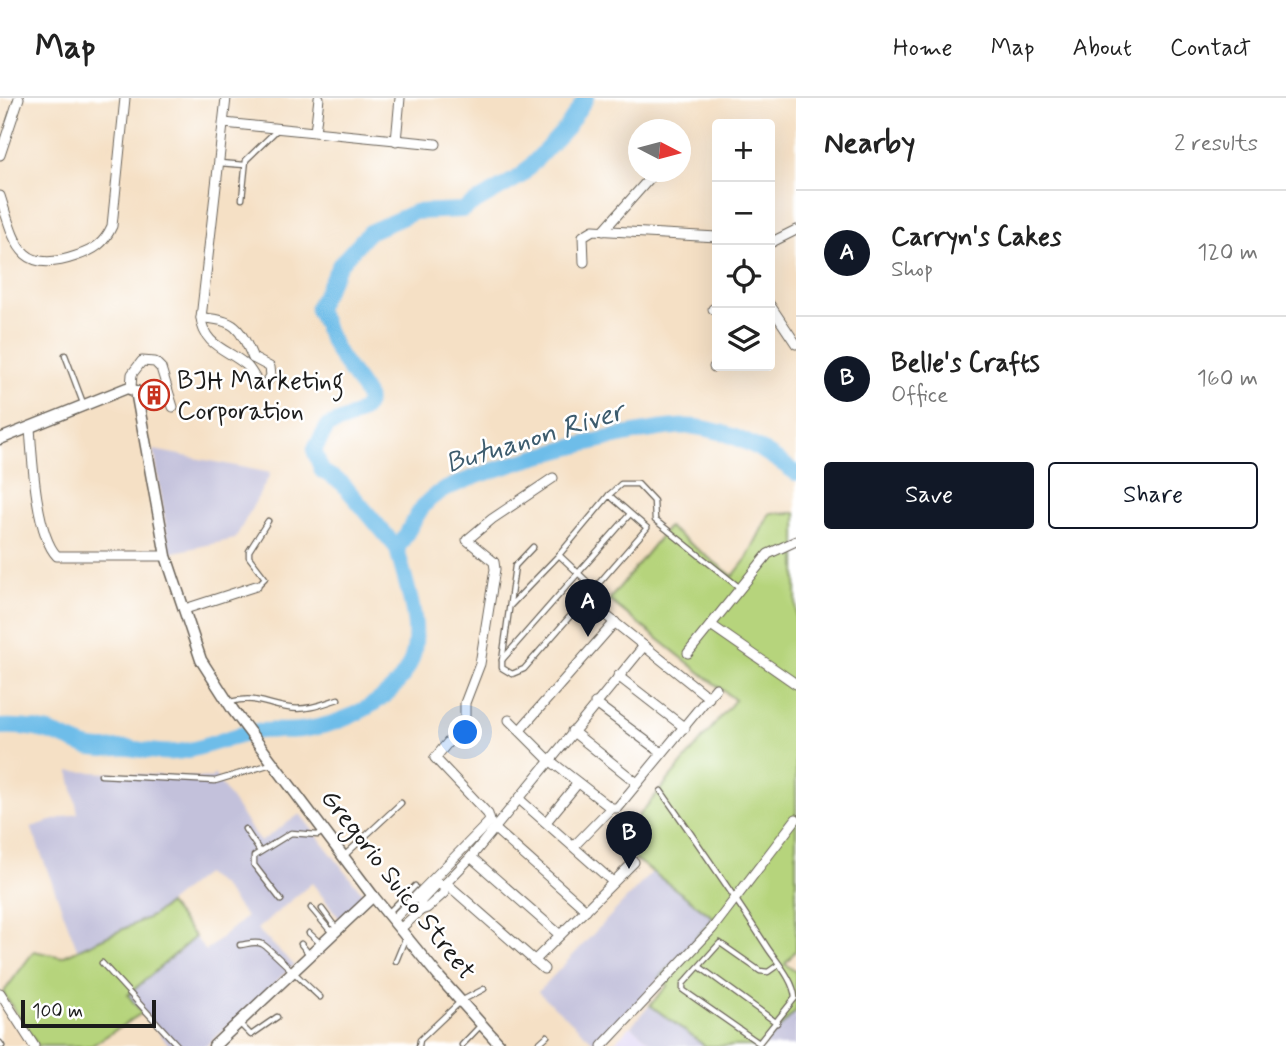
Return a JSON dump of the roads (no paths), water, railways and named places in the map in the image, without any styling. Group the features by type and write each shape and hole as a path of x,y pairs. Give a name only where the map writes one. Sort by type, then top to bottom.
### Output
{"street":[{"path":"0,155 19,98"},
{"path":"0,196 18,244 34,260 52,264 93,250 102,243 112,226 125,98"},
{"path":"201,318 225,319 234,324 250,362 210,341 202,329 201,318 226,98"},
{"path":"315,132 319,98"},
{"path":"396,141 400,98"},
{"path":"224,123 436,144"},
{"path":"603,231 646,182"},
{"path":"584,262 583,236 587,231 712,237"},
{"path":"775,241 796,231"},
{"path":"775,317 796,344"},
{"path":"0,439 84,408 131,387 132,374 142,361 155,362 161,368 173,407"},
{"name":"Gregorio Suico Street","path":"131,387 136,391 166,556 201,660 231,706 373,896 501,1046"},
{"path":"30,427 41,513 47,541 57,556 166,556"},
{"path":"397,925 490,821 488,814 435,758 464,722 465,703 480,664 495,569 494,562 467,540 492,519 553,478"},
{"path":"688,653 768,554 796,541"},
{"path":"185,609 256,586"},
{"path":"603,613 709,698"},
{"path":"520,730 615,622"},
{"path":"711,625 796,684"},
{"path":"445,884 495,829 548,759 643,646"},
{"path":"618,676 685,727"},
{"path":"509,720 548,759 611,808 617,808 716,688"},
{"path":"595,703 662,753"},
{"path":"572,731 637,783"},
{"path":"546,822 578,783"},
{"path":"519,799 613,882"},
{"path":"574,846 611,808"},
{"path":"602,1046 712,929 796,819"},
{"path":"495,829 586,910"},
{"path":"471,857 560,935"},
{"path":"534,961 634,862"},
{"path":"397,925 421,910 423,898 437,884 445,884 544,969"},
{"path":"219,1044 373,896"},
{"path":"0,993 34,1046"}],"lane":[{"path":"242,199 248,155 279,128"},
{"path":"219,163 245,164"},
{"path":"65,355 84,408"},
{"path":"509,606 559,555 608,495 621,484 638,484 654,501 655,520 740,589"},
{"path":"608,495 647,528"},
{"path":"502,661 630,514"},
{"path":"533,547 515,566 502,661 502,668 512,674 524,669 655,520"},
{"path":"256,586 265,578 249,557 248,551 268,521"},
{"path":"559,555 594,588"},
{"path":"231,706 246,698 290,709 313,707 338,699"},
{"path":"101,775 215,781 276,763"},
{"path":"661,791 736,898 779,965 795,991 795,998 777,1023 761,1041 756,1042 685,992 683,984 720,943 760,971 768,972 779,965"},
{"path":"343,857 401,803"},
{"path":"245,829 259,850"},
{"path":"281,900 254,866 254,856 259,850 292,833 318,835 323,831"},
{"path":"396,961 397,925 415,886"},
{"path":"311,908 335,933"},
{"path":"322,909 335,933"},
{"path":"309,933 323,946"},
{"path":"240,945 264,944 293,975 320,997"},
{"path":"301,944 312,957"},
{"path":"102,963 178,1046"},
{"path":"700,967 777,1023"},
{"path":"419,1046 420,1040 461,1001 484,989"},
{"path":"239,1022 251,1035 277,1017"},
{"path":"462,1045 482,1024"},
{"path":"536,1046 547,1036"}],"waterway":[{"path":"397,548 342,483 322,471 314,450 328,426 358,413 368,401 361,386 335,349 317,308 340,264 369,232 415,212 462,210 521,176 567,127 586,98"},
{"name":"Butuanon River","path":"0,727 43,731 96,749 126,748 170,752 196,749 253,732 301,730 334,723 382,698 405,673 412,658 415,645 414,617 397,548 423,507 434,496 484,474 562,450 674,427 696,427 724,433 761,450 796,473"}],"place":[{"name":"BJH Marketing Corporation","path":"154,395"},
{"name":"Carryn's Cakes","path":"588,637"},
{"name":"Belle's Crafts","path":"629,869"}]}
